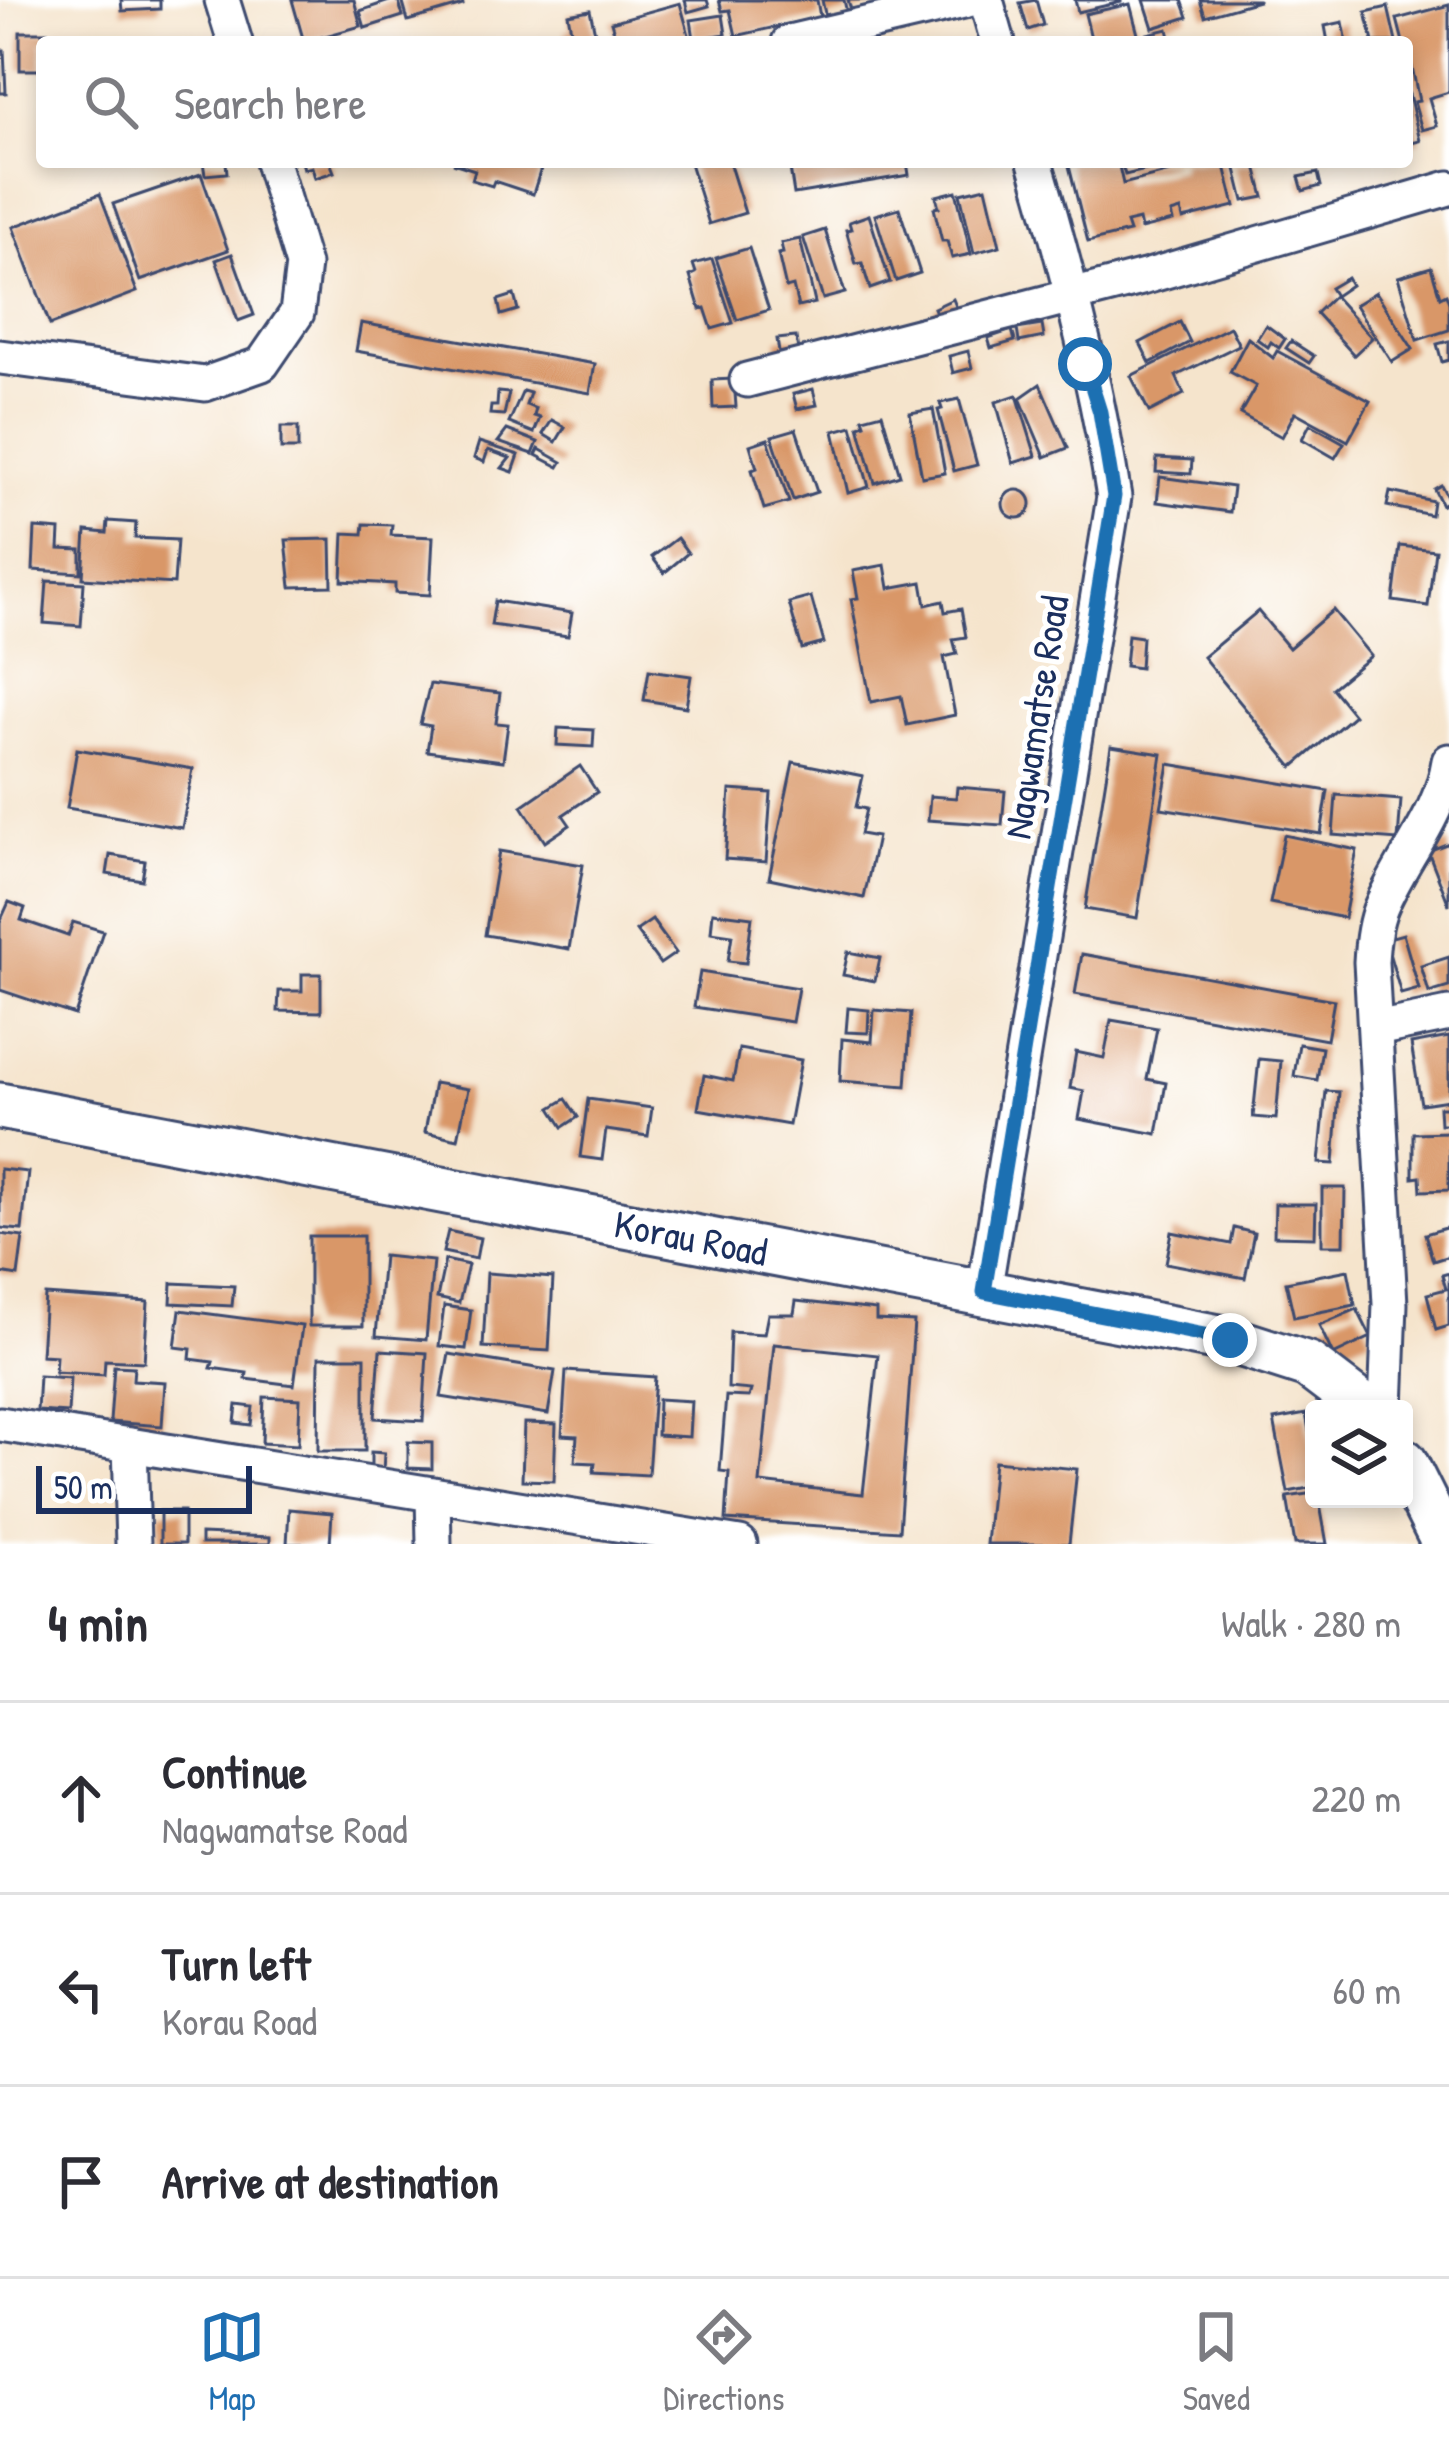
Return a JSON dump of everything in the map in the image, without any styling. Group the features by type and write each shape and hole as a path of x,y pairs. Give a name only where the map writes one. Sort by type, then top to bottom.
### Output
{"street":[{"path":"222,0 233,36"},
{"path":"815,36 968,0"},
{"path":"986,0 996,36"},
{"path":"0,357 205,384 262,364 297,313 303,265 274,168"},
{"name":"Nagwamatse Road","path":"984,1292 1114,496 1075,295 1037,168"},
{"path":"747,380 1075,295 1449,188"},
{"path":"1386,1400 1390,1304 1373,933 1380,908 1438,801 1449,760"},
{"path":"1376,1030 1449,1014"},
{"name":"Korau Road","path":"0,1106 1230,1340 1308,1365 1354,1400"},
{"path":"0,1424 740,1544"},
{"path":"130,1445 133,1544"},
{"path":"1413,1480 1445,1544"},
{"path":"433,1494 434,1544"}],"building":[{"path":"121,0 160,0 160,9 122,11"},
{"path":"292,0 354,0 361,26 325,36 302,36"},
{"path":"398,0 403,16 365,28 360,11"},
{"path":"402,0 462,0 463,5 408,21"},
{"path":"685,0 707,0 709,6 688,12"},
{"path":"719,0 817,0 820,17 736,36 730,10 722,11"},
{"path":"822,0 844,0 847,13 826,18"},
{"path":"848,0 887,0 887,1 852,13"},
{"path":"1036,0 1043,25 1028,30 1020,3"},
{"path":"1075,0 1121,0 1121,2 1078,12"},
{"path":"1144,0 1182,0 1188,17 1153,28"},
{"path":"1200,0 1258,0 1258,1 1205,16"},
{"path":"680,3 689,36 615,36 611,22"},
{"path":"1130,4 1138,36 1090,36 1085,14"},
{"path":"1449,5 1449,92 1429,98 1437,126 1422,130 1414,102 1419,101 1413,36 1401,36 1397,19"},
{"path":"1388,7 1395,36 1372,36 1366,12"},
{"path":"590,10 596,36 566,36 565,31 571,30 568,14"},
{"path":"723,15 726,34 694,36 691,20"},
{"path":"1343,22 1346,36 1327,36 1325,26"},
{"path":"1168,29 1170,36 1148,36"},
{"path":"20,32 48,32 48,36 36,36 36,70 20,70"},
{"path":"0,50 4,50 6,93 0,93"},
{"path":"1413,111 1420,141 1413,143"},
{"path":"204,168 227,168 227,173 205,175"},
{"path":"312,168 332,168 334,172 315,178"},
{"path":"469,168 541,168 533,194 494,181 492,186 472,180 475,170"},
{"path":"692,168 731,168 745,213 709,224"},
{"path":"790,168 908,168 909,175 794,194"},
{"path":"1070,168 1119,168 1123,184 1182,168 1226,168 1235,206 1183,219 1181,210 1171,213 1173,221 1141,229 1139,220 1126,223 1129,232 1088,242"},
{"path":"1123,168 1154,168 1125,175"},
{"path":"1236,168 1257,168 1264,197 1244,201"},
{"path":"1318,173 1321,186 1303,191 1299,177"},
{"path":"201,174 228,250 140,281 113,204"},
{"path":"986,187 1000,246 974,253 960,193"},
{"path":"956,191 971,254 952,258 947,241 942,241 934,208 939,207 936,196"},
{"path":"100,194 137,292 50,325 13,227"},
{"path":"899,208 920,273 896,281 875,215"},
{"path":"869,215 890,282 870,289 846,230 851,229 849,222"},
{"path":"825,230 845,293 823,299 803,237"},
{"path":"800,239 815,303 798,307 793,286 786,288 778,254 783,253 781,243"},
{"path":"749,248 769,310 737,320 716,258"},
{"path":"232,254 254,315 238,321 216,260"},
{"path":"712,259 733,323 712,329 690,276 696,273 693,264"},
{"path":"1431,267 1440,297 1446,294 1449,303 1449,330 1417,340 1398,277"},
{"path":"1347,278 1351,285 1335,296 1330,288"},
{"path":"1376,292 1413,349 1392,362 1355,305"},
{"path":"514,295 518,310 501,315 498,300"},
{"path":"1334,296 1372,338 1354,355 1316,313"},
{"path":"953,299 961,319 942,327 934,308"},
{"path":"1180,322 1190,342 1150,363 1140,343"},
{"path":"361,323 595,364 590,393 356,351"},
{"path":"1042,325 1044,337 1019,342 1017,329"},
{"path":"1266,325 1285,339 1279,348 1257,339"},
{"path":"1230,327 1239,345 1176,376 1184,394 1149,412 1131,376"},
{"path":"1012,330 1015,341 991,348 988,338"},
{"path":"796,337 799,357 780,359 777,339"},
{"path":"1248,338 1273,358 1277,351 1370,401 1348,441 1295,412 1282,437 1240,414 1256,386 1230,372"},
{"path":"1291,341 1314,356 1309,363 1286,348"},
{"path":"1449,341 1449,360 1442,362 1437,344"},
{"path":"968,351 972,368 953,373 949,356"},
{"path":"734,379 736,407 713,408 712,380"},
{"path":"1040,384 1068,448 1045,457 1020,398"},
{"path":"813,389 817,405 797,409 793,394"},
{"path":"523,391 530,393 526,405 536,409 534,416 540,418 534,433 509,423"},
{"path":"498,392 509,393 504,415 490,414 491,406 497,406"},
{"path":"1017,395 1036,456 1013,463 996,402"},
{"path":"959,399 977,465 954,471 938,410 940,403"},
{"path":"933,409 945,473 922,477 910,413"},
{"path":"882,413 900,475 875,483 859,426 865,424 863,418"},
{"path":"552,420 565,427 556,442 543,434"},
{"path":"1310,424 1344,443 1335,458 1302,439"},
{"path":"852,426 869,487 848,493 834,431"},
{"path":"281,427 298,427 298,449 281,449"},
{"path":"796,429 817,492 793,500 772,436"},
{"path":"507,430 538,442 533,454 498,442"},
{"path":"768,439 789,502 764,509 750,445"},
{"path":"479,442 519,455 513,472 502,468 510,458 488,450 484,462 474,458"},
{"path":"539,449 562,462 559,467 536,455"},
{"path":"1157,458 1192,460 1191,474 1156,472"},
{"path":"1160,477 1233,487 1230,512 1157,502"},
{"path":"1441,485 1449,500 1442,505 1434,489"},
{"path":"1017,490 1027,494 1031,504 1027,514 1017,518 1007,514 1003,504 1007,494"},
{"path":"1390,492 1433,501 1431,515 1387,506"},
{"path":"108,521 136,523 135,538 177,540 174,584 83,578 86,531 107,533"},
{"path":"364,524 392,525 391,535 433,537 430,595 395,593 395,584 342,581 344,533 363,534"},
{"path":"35,528 60,530 59,549 81,550 81,573 33,570"},
{"path":"677,538 688,553 664,573 652,557"},
{"path":"331,539 332,586 291,587 286,540"},
{"path":"1400,546 1435,550 1428,606 1393,601"},
{"path":"885,565 889,588 922,582 926,605 943,601 945,612 961,609 966,637 953,639 957,654 944,657 955,715 907,725 901,696 871,702 851,599 858,598 853,571"},
{"path":"47,581 84,583 81,626 44,623"},
{"path":"811,597 824,643 802,649 789,603"},
{"path":"495,601 572,613 568,636 491,625"},
{"path":"1333,610 1371,656 1332,688 1354,715 1293,767 1203,657 1258,611 1289,648"},
{"path":"1128,635 1142,637 1140,668 1125,666"},
{"path":"649,670 691,676 686,707 644,700"},
{"path":"430,684 500,693 496,723 508,724 503,761 427,751 431,726 420,724"},
{"path":"558,728 594,730 593,747 557,745"},
{"path":"1111,746 1162,754 1137,918 1085,909"},
{"path":"77,749 193,769 182,828 67,808"},
{"path":"793,762 863,776 856,807 866,809 860,834 877,837 864,898 769,878"},
{"path":"1169,764 1328,791 1321,834 1161,808"},
{"path":"580,766 597,792 563,815 570,825 545,842 522,806"},
{"path":"957,787 1005,791 1002,825 928,820 930,796 956,798"},
{"path":"730,790 771,793 766,862 725,859"},
{"path":"1336,795 1401,800 1398,840 1333,835"},
{"path":"1284,835 1357,850 1344,918 1270,903"},
{"path":"1449,843 1449,905 1428,851"},
{"path":"499,851 583,865 569,949 485,935"},
{"path":"110,855 145,861 142,880 107,874"},
{"path":"9,902 25,908 21,920 68,936 73,922 103,931 75,1015 0,990 0,922"},
{"path":"713,912 752,917 746,963 728,961 732,935 711,932"},
{"path":"652,920 676,953 660,964 636,931"},
{"path":"1403,934 1419,989 1401,994 1385,939"},
{"path":"848,952 880,958 875,981 843,975"},
{"path":"1082,954 1334,1000 1327,1040 1075,994"},
{"path":"1449,957 1449,987 1429,993 1421,966"},
{"path":"700,972 798,988 792,1022 694,1007"},
{"path":"302,974 321,974 321,1012 278,1011 279,991 302,991"},
{"path":"848,1008 869,1010 868,1033 846,1032"},
{"path":"874,1010 911,1013 906,1086 840,1081 842,1039 872,1042"},
{"path":"1111,1020 1157,1028 1147,1079 1166,1083 1157,1134 1079,1119 1084,1091 1070,1088 1076,1052 1104,1058"},
{"path":"1449,1037 1449,1100 1421,1104 1411,1044"},
{"path":"1299,1044 1322,1048 1317,1080 1294,1076"},
{"path":"739,1049 801,1060 789,1125 698,1109 704,1075 733,1081"},
{"path":"1259,1059 1281,1061 1276,1119 1253,1117"},
{"path":"434,1083 468,1089 458,1139 425,1132"},
{"path":"1326,1091 1339,1092 1334,1164 1319,1163"},
{"path":"566,1099 578,1117 563,1127 551,1108"},
{"path":"588,1099 652,1108 648,1136 606,1130 602,1160 580,1157"},
{"path":"1439,1107 1449,1107 1449,1124 1440,1124"},
{"path":"1449,1132 1449,1190 1421,1191 1420,1177 1413,1178 1413,1133"},
{"path":"0,1169 28,1172 22,1230 0,1228"},
{"path":"1322,1188 1345,1188 1344,1245 1322,1245"},
{"path":"1275,1204 1316,1204 1315,1237 1274,1236"},
{"path":"1449,1227 1449,1256 1433,1261 1425,1234"},
{"path":"1234,1228 1254,1233 1245,1278 1166,1263 1172,1232 1231,1244"},
{"path":"448,1231 480,1238 476,1259 443,1252"},
{"path":"0,1234 23,1237 18,1276 0,1273"},
{"path":"309,1236 363,1236 363,1326 309,1326"},
{"path":"383,1256 433,1261 426,1340 376,1336"},
{"path":"445,1260 468,1265 459,1303 437,1298"},
{"path":"1348,1270 1355,1305 1294,1317 1286,1282"},
{"path":"487,1273 553,1278 549,1351 483,1347"},
{"path":"1449,1273 1449,1326 1436,1330 1427,1294 1446,1289 1442,1275"},
{"path":"172,1283 234,1286 232,1306 171,1303"},
{"path":"45,1295 148,1302 144,1362 105,1360 104,1375 55,1372 56,1356 41,1355"},
{"path":"796,1301 876,1310 876,1320 914,1322 899,1531 726,1520 729,1472 720,1471 726,1396 749,1397 751,1390 728,1388 730,1332 764,1334 768,1314 794,1314","holes":["774,1344 878,1355 863,1494 760,1483"]},
{"path":"444,1306 471,1310 466,1349 439,1346"},
{"path":"1357,1309 1371,1337 1333,1355 1319,1325"},
{"path":"180,1310 302,1326 294,1385 246,1379 247,1373 211,1368 213,1362 190,1359 191,1349 175,1347"},
{"path":"380,1350 427,1353 423,1421 375,1418"},
{"path":"449,1354 555,1371 548,1414 441,1397"},
{"path":"319,1357 365,1357 365,1451 318,1451"},
{"path":"114,1366 134,1367 133,1380 165,1382 162,1426 110,1422"},
{"path":"566,1371 655,1377 648,1475 594,1472 595,1463 575,1462 577,1436 562,1435"},
{"path":"39,1376 70,1378 68,1413 37,1411"},
{"path":"264,1397 300,1399 298,1445 262,1443"},
{"path":"658,1399 691,1401 689,1437 657,1435"},
{"path":"237,1405 253,1407 251,1425 235,1423"},
{"path":"1305,1414 1305,1489 1288,1492 1274,1420"},
{"path":"524,1423 556,1424 554,1481 522,1480"},
{"path":"408,1442 432,1443 432,1469 408,1468"},
{"path":"371,1452 384,1453 383,1472 371,1472"},
{"path":"994,1461 1077,1469 1069,1544 986,1544"},
{"path":"1305,1494 1305,1508 1321,1508 1327,1544 1295,1544 1287,1497"},
{"path":"289,1509 332,1513 330,1544 287,1544"},
{"path":"160,1511 184,1511 184,1544 160,1544"},
{"path":"201,1534 270,1537 270,1544 201,1544"}],"route":[{"path":"1085,364 1100,412 1114,496 984,1292 1230,1340"}]}
